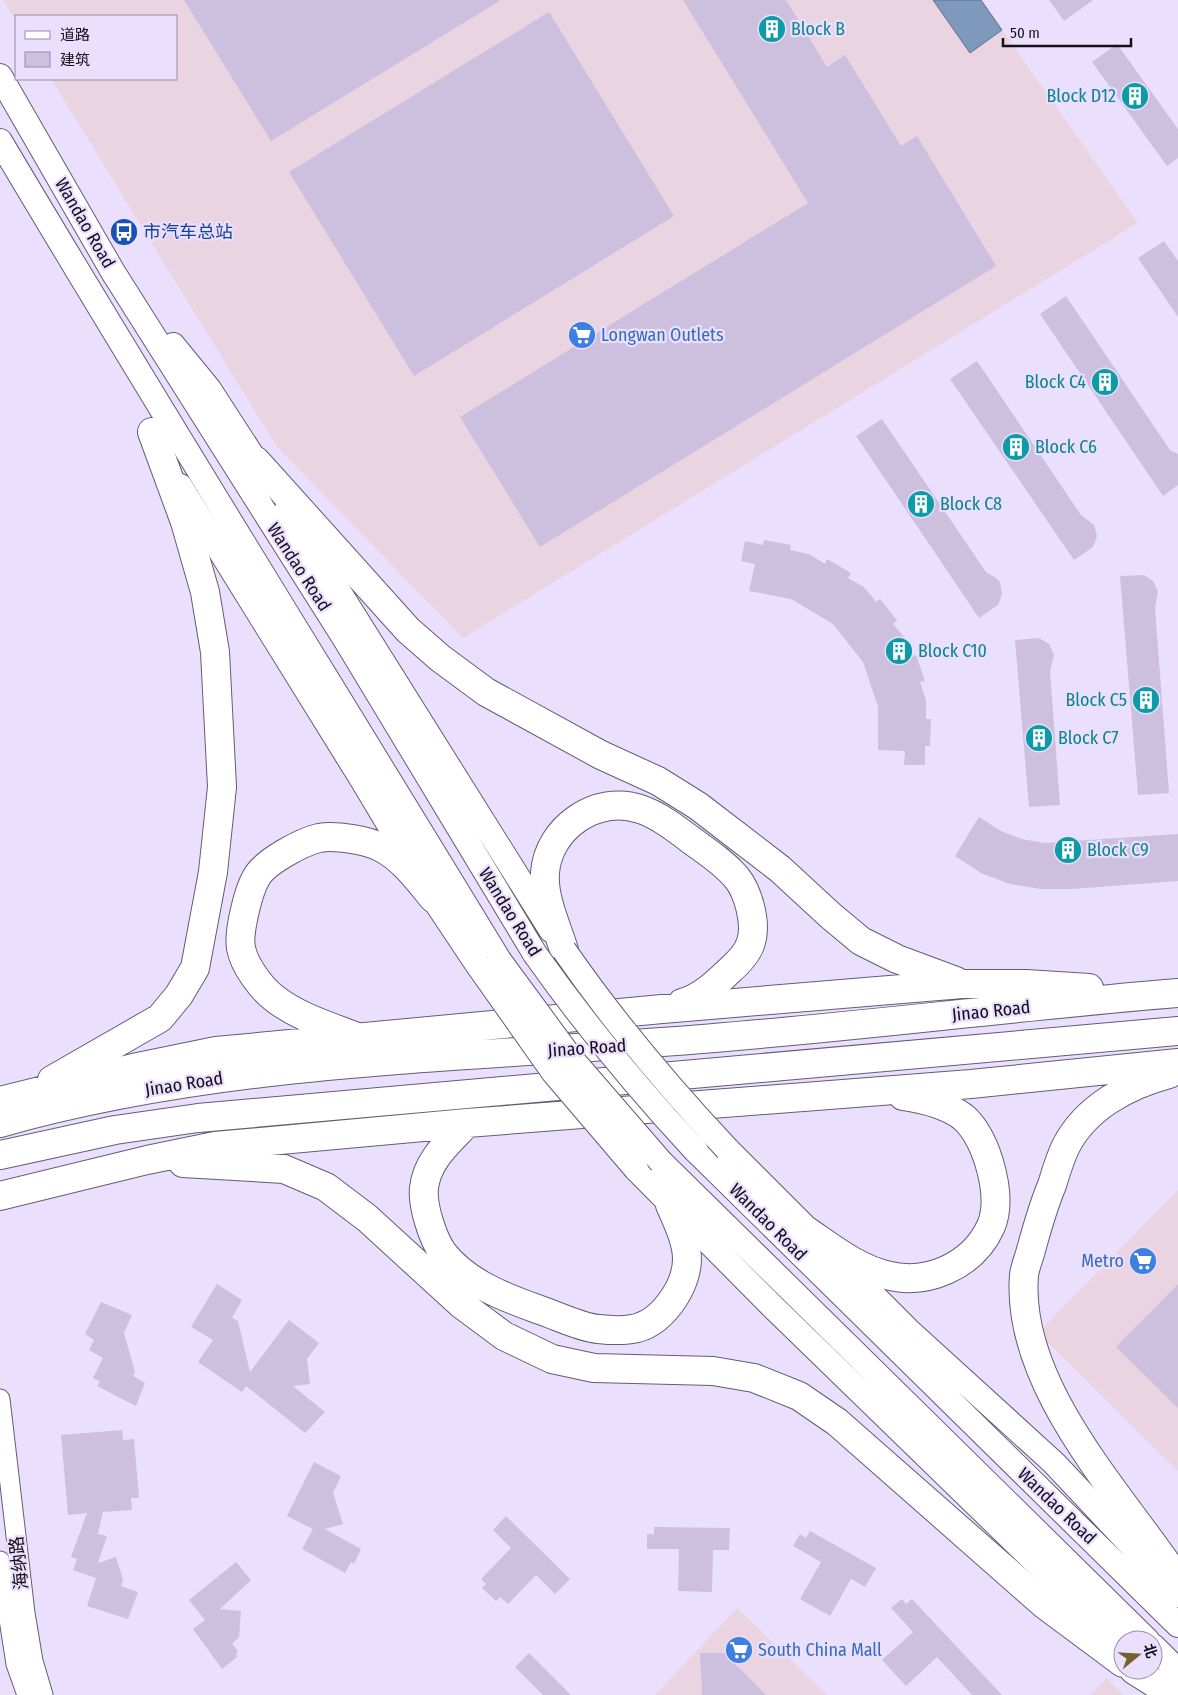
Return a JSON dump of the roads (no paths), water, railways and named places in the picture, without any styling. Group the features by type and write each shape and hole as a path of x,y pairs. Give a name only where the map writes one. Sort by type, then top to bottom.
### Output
{"highway":[{"path":"31,1093 98,1052 129,1037 160,1018 179,995 195,968 203,932 222,787 215,652 205,592 185,522 152,432"},
{"path":"256,461 408,630 440,658 486,692 601,755 658,782 698,806 780,869 830,916 862,941 897,959 962,984"},
{"path":"564,950 549,901 545,875 548,853 561,832 585,813 614,805 640,809 674,828 724,865 737,878 752,918 751,942 738,963 708,990 690,1001 662,1009"},
{"path":"360,1039 296,1012 273,998 250,969 241,948 248,902 256,877 271,862 319,838 356,839 382,847 405,865 433,898"},
{"path":"0,1101 216,1051 360,1039 662,1009 962,984 1026,984 1166,994"},
{"name":"Jinao Road","path":"0,1123 108,1097 192,1082 276,1071 698,1040 1166,994"},
{"name":"Jinao Road","path":"0,1155 115,1130 198,1118 1178,1031"},
{"path":"7,1196 147,1160 215,1146 467,1123 971,1084 1178,1063"},
{"path":"1178,1071 1151,1079 1119,1094 1093,1110 1067,1145 1043,1206 1024,1274 1026,1312 1035,1350 1048,1385 1066,1421 1178,1580"},
{"path":"807,1231 870,1270 888,1276 914,1279 937,1274 959,1264 979,1245 991,1225 996,1200 991,1167 984,1143 963,1118 927,1099 866,1091"},
{"path":"467,1123 442,1149 432,1164 424,1188 428,1220 443,1253 470,1278 505,1297 597,1329 633,1329 655,1319 672,1302 682,1279 687,1259 680,1228 670,1205"},
{"path":"147,1160 284,1170 326,1187 367,1218 461,1304 504,1336 552,1358 594,1368 713,1371 754,1378 799,1396 837,1422 1045,1605 1113,1656"},
{"path":"1158,1680 1175,1687"}],"main road":[{"name":"Wandao Road","path":"0,76 113,272 345,639 535,954 590,1029 654,1106 696,1151 1178,1625"},
{"name":"Wandao Road","path":"0,142 488,962 661,1162 1137,1630"},
{"path":"113,272 209,388 564,950 596,997 637,1048 676,1095 807,1231 908,1330 1054,1463 1178,1595"},
{"path":"91,295 152,432 184,494 361,778 433,898 488,962 554,1073 636,1169 670,1205 1113,1637"},
{"path":"1163,1665 1175,1687"},
{"path":"1163,1680 1175,1687"}],"street":[{"name":"海纳路","path":"0,1399 25,1613 16,1655 43,1695"},
{"name":"海纳路","path":"0,1561 16,1655 27,1695"}],"water":[{"path":"933,0 981,0 1002,30 970,53"}],"place":[{"name":"Block B","path":"772,29"},
{"name":"Block D12","path":"1135,96"},
{"name":"市汽车总站","path":"124,232"},
{"name":"Longwan Outlets","path":"582,335"},
{"name":"Block C4","path":"1105,382"},
{"name":"Block C6","path":"1016,447"},
{"name":"Block C8","path":"921,504"},
{"name":"Block C10","path":"899,651"},
{"name":"Block C5","path":"1146,700"},
{"name":"Block C7","path":"1039,738"},
{"name":"Block C9","path":"1068,850"},
{"name":"Metro","path":"1143,1261"},
{"name":"South China Mall","path":"739,1650"}]}
